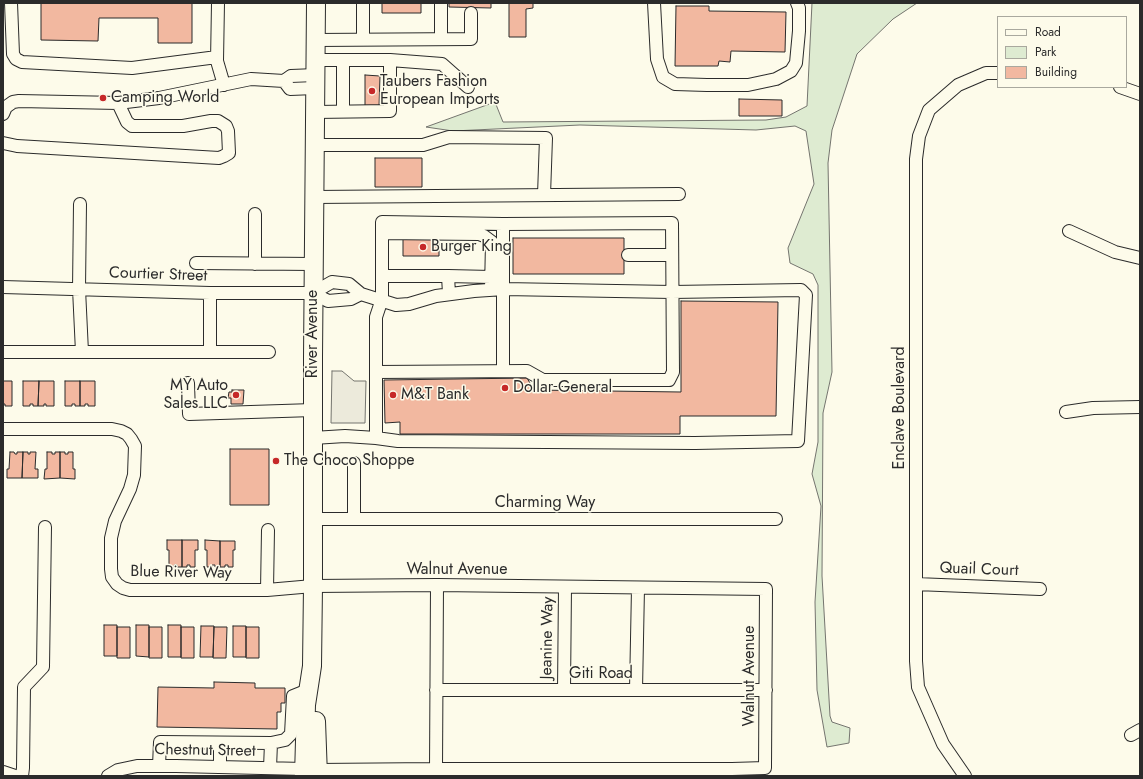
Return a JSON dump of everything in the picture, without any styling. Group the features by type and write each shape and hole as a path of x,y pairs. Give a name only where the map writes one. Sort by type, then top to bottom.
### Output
{"highway":[{"name":"River Avenue","path":"311,773 316,706 312,666 314,519 313,264 316,3"},
{"name":"River Avenue","path":"311,773 306,706 312,666"}],"street":[{"path":"11,3 13,54 16,59 22,62 132,68 217,57"},
{"path":"218,3 217,61 224,85"},
{"path":"363,3 363,39"},
{"path":"441,3 441,39"},
{"path":"654,3 657,59 663,77 675,84 714,86 748,85 776,79 791,71 796,63 800,31 799,8 797,3"},
{"path":"316,40 471,39 471,13"},
{"path":"343,60 343,111"},
{"path":"3,114 6,107 13,102 19,101 118,103 159,98 251,79 284,81 290,89 343,60 390,60 442,64 468,87"},
{"path":"315,112 390,111 390,60"},
{"name":"Enclave Boulevard","path":"965,776 943,744 918,687 916,661 916,159 920,136 929,110 958,85 986,73 997,73"},
{"path":"1123,88 1140,94"},
{"path":"3,142 18,146 219,158 229,152 228,130 226,126 218,121 183,126 132,126 127,122 118,103"},
{"path":"315,145 423,145 449,137 546,138 544,195"},
{"path":"314,197 679,194"},
{"path":"80,204 82,352"},
{"path":"255,214 255,264"},
{"path":"376,372 527,371 543,380 669,380 673,372 672,223 503,224 382,222 382,299 376,317 376,372 376,438"},
{"path":"503,224 503,371"},
{"path":"1069,231 1116,252 1140,258"},
{"path":"382,233 479,234 484,236 492,242 491,290"},
{"path":"628,255 672,255"},
{"path":"196,263 313,264"},
{"path":"382,276 448,276 491,278"},
{"path":"448,276 449,294"},
{"path":"313,293 332,282 349,284 361,294 382,299 396,305 408,304 449,294 504,289 672,292 801,290 806,295 798,441 695,443 398,441 346,436 313,438"},
{"name":"Courtier Street","path":"3,287 210,293 313,293"},
{"path":"210,293 210,352"},
{"path":"313,293 328,301 351,299 361,294"},
{"path":"3,352 269,352"},
{"path":"188,383 189,414 313,410"},
{"path":"1066,412 1093,408 1140,407"},
{"name":"Blue River Way","path":"3,429 112,429 127,434 131,439 134,446 134,475 130,489 115,521 111,538 112,576 117,584 123,588 130,590 267,590 313,586"},
{"path":"354,463 354,519"},
{"name":"Charming Way","path":"314,519 776,519"},
{"path":"22,776 24,687 43,667 45,527"},
{"path":"267,590 268,530"},
{"name":"Quail Court","path":"916,584 1040,589"},
{"path":"436,769 437,585"},
{"name":"Walnut Avenue","path":"311,773 436,769 732,769 765,772 766,690 766,589 437,585 313,586"},
{"name":"Jeanine Way","path":"564,690 565,587"},
{"path":"636,690 638,588"},
{"path":"167,769 160,742 270,743 285,740 290,734 293,696 308,690"},
{"name":"Giti Road","path":"436,690 766,690"},
{"path":"220,743 220,767"},
{"path":"270,743 270,768"},
{"name":"Chestnut Street","path":"108,776 118,770 137,766 167,769 220,767 270,768 311,773"},
{"path":"3,772 16,776"}],"green space":[{"path":"812,3 917,3 893,19 857,54 832,130 828,163 832,372 823,413 822,576 830,716 832,722 850,728 849,743 827,747 817,690 815,602 821,506 812,474 818,442 818,285 813,274 790,263 788,248 814,184 806,131 795,126 756,130 580,125 453,131 426,127 495,102 503,122 766,120 786,117 807,106"}],"shaded area":[{"path":"332,371 342,371 354,381 366,381 365,423 331,423"}],"building":[{"path":"41,3 192,3 192,43 158,43 158,18 99,18 98,41 41,40"},
{"path":"382,3 421,3 421,13 382,13"},
{"path":"449,3 491,3 491,8 449,7"},
{"path":"509,3 533,3 533,8 526,9 526,37 509,37"},
{"path":"676,6 709,6 709,11 786,12 785,52 731,51 730,62 719,61 718,66 675,66"},
{"name":"Taubers Fashion European Imports","path":"365,75 380,76 379,107 365,107"},
{"path":"739,99 782,100 782,116 739,116"},
{"path":"375,158 422,158 422,187 375,187"},
{"path":"403,237 439,237 439,256 403,256"},
{"path":"513,238 624,238 624,274 513,274"},
{"path":"681,301 778,302 776,416 680,416 680,434 400,434 400,422 385,423 384,380 527,378 534,390 681,392"},
{"path":"3,381 12,381 12,406 5,406 5,404 3,404"},
{"path":"23,381 39,381 38,406 33,406 33,404 30,404 30,406 23,406"},
{"path":"39,381 54,381 54,406 46,406 46,404 44,404 44,406 38,406"},
{"path":"65,381 80,381 80,406 75,406 75,404 72,404 72,406 65,406"},
{"path":"80,381 95,381 95,406 88,406 88,404 85,404 85,406 80,406"},
{"name":"MY Auto Sales LLC","path":"232,390 244,390 243,404 231,404 231,398 228,398 229,392 232,392"},
{"path":"230,449 269,449 269,505 230,505"},
{"path":"10,452 17,454 17,452 23,452 22,478 7,478"},
{"path":"23,452 28,452 28,454 30,454 30,452 36,452 35,469 38,469 38,478 22,478"},
{"path":"47,452 52,452 52,454 55,454 55,452 60,452 60,478 44,479 45,469 47,469"},
{"path":"60,452 65,452 65,454 68,454 68,452 73,452 73,469 75,469 75,479 60,478"},
{"path":"167,540 182,540 182,567 177,567 177,565 174,565 174,567 169,567 169,550 167,550"},
{"path":"182,540 198,540 198,550 195,550 195,567 190,567 190,565 187,565 187,567 182,567"},
{"path":"205,540 220,541 220,567 215,567 215,565 212,565 212,567 207,567 207,550 205,550"},
{"path":"220,541 235,541 235,550 233,550 233,567 228,567 228,565 225,565 225,567 220,567"},
{"path":"104,625 117,625 117,656 104,656"},
{"path":"136,625 149,625 149,657 136,656"},
{"path":"168,625 181,625 181,657 168,657"},
{"path":"201,626 214,626 213,657 200,657"},
{"path":"233,626 246,626 246,657 233,657"},
{"path":"117,627 130,627 130,658 117,658"},
{"path":"149,627 162,627 162,658 149,658"},
{"path":"181,627 194,627 194,658 181,658"},
{"path":"214,627 227,627 226,658 213,658"},
{"path":"246,627 259,627 259,658 246,658"},
{"path":"214,682 255,683 255,688 285,688 285,703 281,703 281,712 277,712 277,729 157,727 158,687 214,688"}],"place":[{"name":"Taubers Fashion European Imports","path":"372,91"},
{"name":"Camping World","path":"103,98"},
{"name":"Burger King","path":"423,247"},
{"name":"Dollar General","path":"505,388"},
{"name":"MY Auto Sales LLC","path":"236,395"},
{"name":"M&T Bank","path":"393,395"},
{"name":"The Choco Shoppe","path":"276,461"}]}
